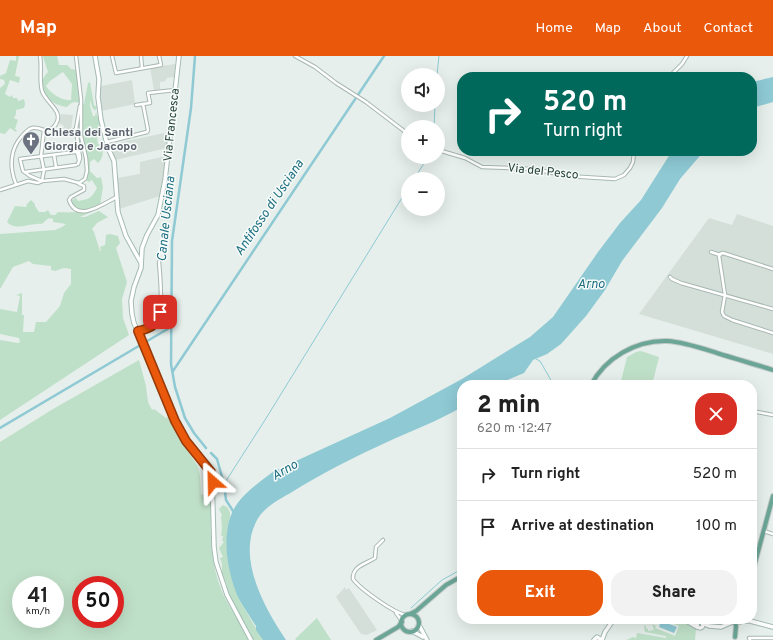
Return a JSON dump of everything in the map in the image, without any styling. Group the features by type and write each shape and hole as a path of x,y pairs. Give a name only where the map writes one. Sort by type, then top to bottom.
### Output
{"main road":[{"path":"94,56 99,79 99,108 106,142 114,161 118,212 121,225 142,264"},
{"name":"Via Francesca","path":"179,56 166,180 161,207 143,244 142,264 131,301 132,314 177,426 186,441 212,476 214,547 216,562 227,595 251,640"},
{"path":"595,380 603,368 619,355 639,345 657,342 671,342 691,345 773,370"},
{"path":"757,555 773,496"},
{"path":"376,640 398,627 408,614 416,611 446,585 457,579"},
{"path":"412,631 416,629 419,623 420,612 428,601"},
{"path":"408,614 417,617 427,640"},
{"path":"402,621 403,627 407,630"},
{"path":"757,623 773,627"},
{"path":"596,639 602,640 611,624"},
{"path":"703,624 719,627 727,624"},
{"path":"735,624 735,639"},
{"path":"735,639 743,624"},
{"path":"388,634 401,630 407,630 419,634 427,640"},
{"path":"596,639 605,632"}],"street":[{"path":"40,56 42,93 55,110 58,117 54,127 44,130"},
{"path":"76,56 81,99 81,129 87,171 84,180 79,183"},
{"path":"112,56 116,73 161,65 159,56"},
{"path":"140,56 142,68"},
{"path":"295,56 315,67 366,102 401,129"},
{"path":"674,72 687,56"},
{"path":"136,105 150,102 148,93 176,90"},
{"path":"24,172 77,164 79,160 79,150 76,128 81,99"},
{"path":"106,142 147,132 148,130 143,104"},
{"path":"16,184 11,162 16,144 30,129 34,128 48,132 67,133 72,132 76,128"},
{"path":"42,181 44,168 41,151 44,130"},
{"path":"42,181 24,172 21,168 20,159 77,152 79,160"},
{"name":"Via del Pesco","path":"445,152 457,156"},
{"path":"54,155 56,167"},
{"name":"Via del Pesco","path":"458,156 482,167 534,169 567,176 615,179 624,175 630,168 634,156"},
{"path":"0,190 28,181 38,183 42,181 64,179 79,183 84,186 84,190 71,197 69,200 72,207 78,211 92,210 117,197"},
{"path":"711,252 720,255 723,253 773,268"},
{"path":"720,255 719,259 725,295 722,314 727,319 773,332"},
{"path":"138,332 153,326 160,316 159,262"},
{"path":"670,277 675,281 773,309"},
{"path":"757,412 773,415"},
{"path":"764,531 773,534"},
{"path":"383,540 376,547 374,558 358,567 352,578 358,585 393,610 402,621"},
{"path":"393,610 408,614"},
{"path":"750,639 773,638"}],"shaded area":[{"path":"175,64 174,77 167,78 165,81 160,82 160,89 154,90 150,68"},
{"path":"132,80 135,104 101,111 101,86"},
{"path":"61,114 73,115 71,131 62,132 64,126 59,123"},
{"path":"169,132 167,148 115,160 108,145"},
{"path":"166,156 160,196 119,209 117,178 140,174 140,162"},
{"path":"737,214 773,226 773,354 639,314 709,218 732,225"},
{"path":"345,587 346,590 349,588 377,630 367,635 361,634 336,597"}],"green space":[{"path":"16,56 19,56 15,76 20,77 19,83 10,80 5,94 10,97 12,95 13,98 17,98 18,101 24,99 25,104 24,108 16,110 14,118 18,120 15,129 17,131 16,132 10,128 5,134 0,133 0,88 5,84 4,80 0,79 0,76 6,73 10,60 16,61"},
{"path":"43,56 57,56 59,65 67,65 71,69 76,70 80,98 79,103 73,102 67,107 60,106 45,95 42,90 42,84 43,78 48,72","holes":["63,72 72,84 71,100 57,96 46,86 50,81"]},
{"path":"90,82 94,105 97,107 95,111 90,100 90,106 93,116 95,116 96,112 97,116 100,117 101,125 98,125 99,132 97,139 103,154 98,163 94,159 90,162 90,171 97,178 101,177 103,187 100,206 80,210 70,201 76,198 78,201 87,199 97,188 92,180 89,182 86,180 88,166 85,166 83,151 79,144 77,133 80,133 82,103 84,104 88,83"},
{"path":"31,200 39,212 45,212 48,210 51,215 55,215 58,212 96,210 80,217 85,217 99,211 108,217 97,223 92,229 100,251 100,247 105,245 106,235 110,234 118,236 120,243 116,248 127,282 122,299 123,318 129,335 0,420 0,340 20,342 19,338 0,334 0,309 17,312 20,296 16,295 22,293 22,315 24,315 23,332 34,332 36,322 46,322 60,306 64,293 71,284 71,269 64,268 55,271 51,270 51,266 33,264 29,261 13,267 0,289 0,234 55,230 66,224 53,222 53,219 50,218 41,224 17,227 10,225 7,222 15,206 26,207"},
{"path":"641,351 659,357 653,380 621,380 627,357"},
{"path":"139,360 146,386 148,402 152,410 154,409 166,418 170,416 183,439 181,442 198,466 201,494 212,499 211,537 216,574 225,598 250,640 0,640 0,442 53,409"},
{"path":"223,505 227,507 230,512 227,532 240,601 263,640 253,640 229,597 226,587 227,585 222,574 222,564 220,558 223,557 219,548 224,542 222,541 223,536 221,536 222,515 219,509"},
{"path":"317,618 331,640 295,639"},
{"path":"652,624 656,626 655,628 675,636 679,626 674,624 690,624 693,626 696,629 695,640 626,640 633,637 636,638 637,633 666,638 666,636 645,632 645,625 648,631 654,630"}],"water":[{"path":"773,77 773,102 757,107 757,81"},
{"name":"Arno","path":"669,156 700,156 680,179 662,208 622,261 605,290 586,316 561,344 547,354 533,360 524,373 508,380 460,380 530,337 553,317 598,252 620,223 641,200"},
{"name":"Arno","path":"457,382 457,410 361,454 326,472 277,501 260,515 251,535 251,566 262,598 286,640 263,640 239,599 231,577 228,564 227,538 231,514 241,499 254,486 274,471 390,418"},
{"path":"660,624 669,624 677,627 674,633 659,627"}],"waterway":[{"name":"Canale Usciana","path":"195,56 191,108 172,241 171,364 175,387 185,418 194,433 206,448"},
{"name":"Antifosso di Usciana","path":"173,371 384,56"},
{"path":"438,68 439,56"},
{"path":"434,120 435,112"},
{"path":"418,172 424,164"},
{"path":"224,484 401,199"},
{"path":"0,428 171,327"},
{"path":"536,359 540,361 551,380"},
{"name":"Canale Usciana","path":"211,453 217,459 224,484 226,500 234,512"},
{"path":"411,608 442,580 457,572"}],"place":[{"name":"Chiesa dei Santi Giorgio e Jacopo","path":"31,155"}],"route":[{"path":"160,312 157,323 150,328 138,331 170,411 186,441 211,472 213,482"}]}
